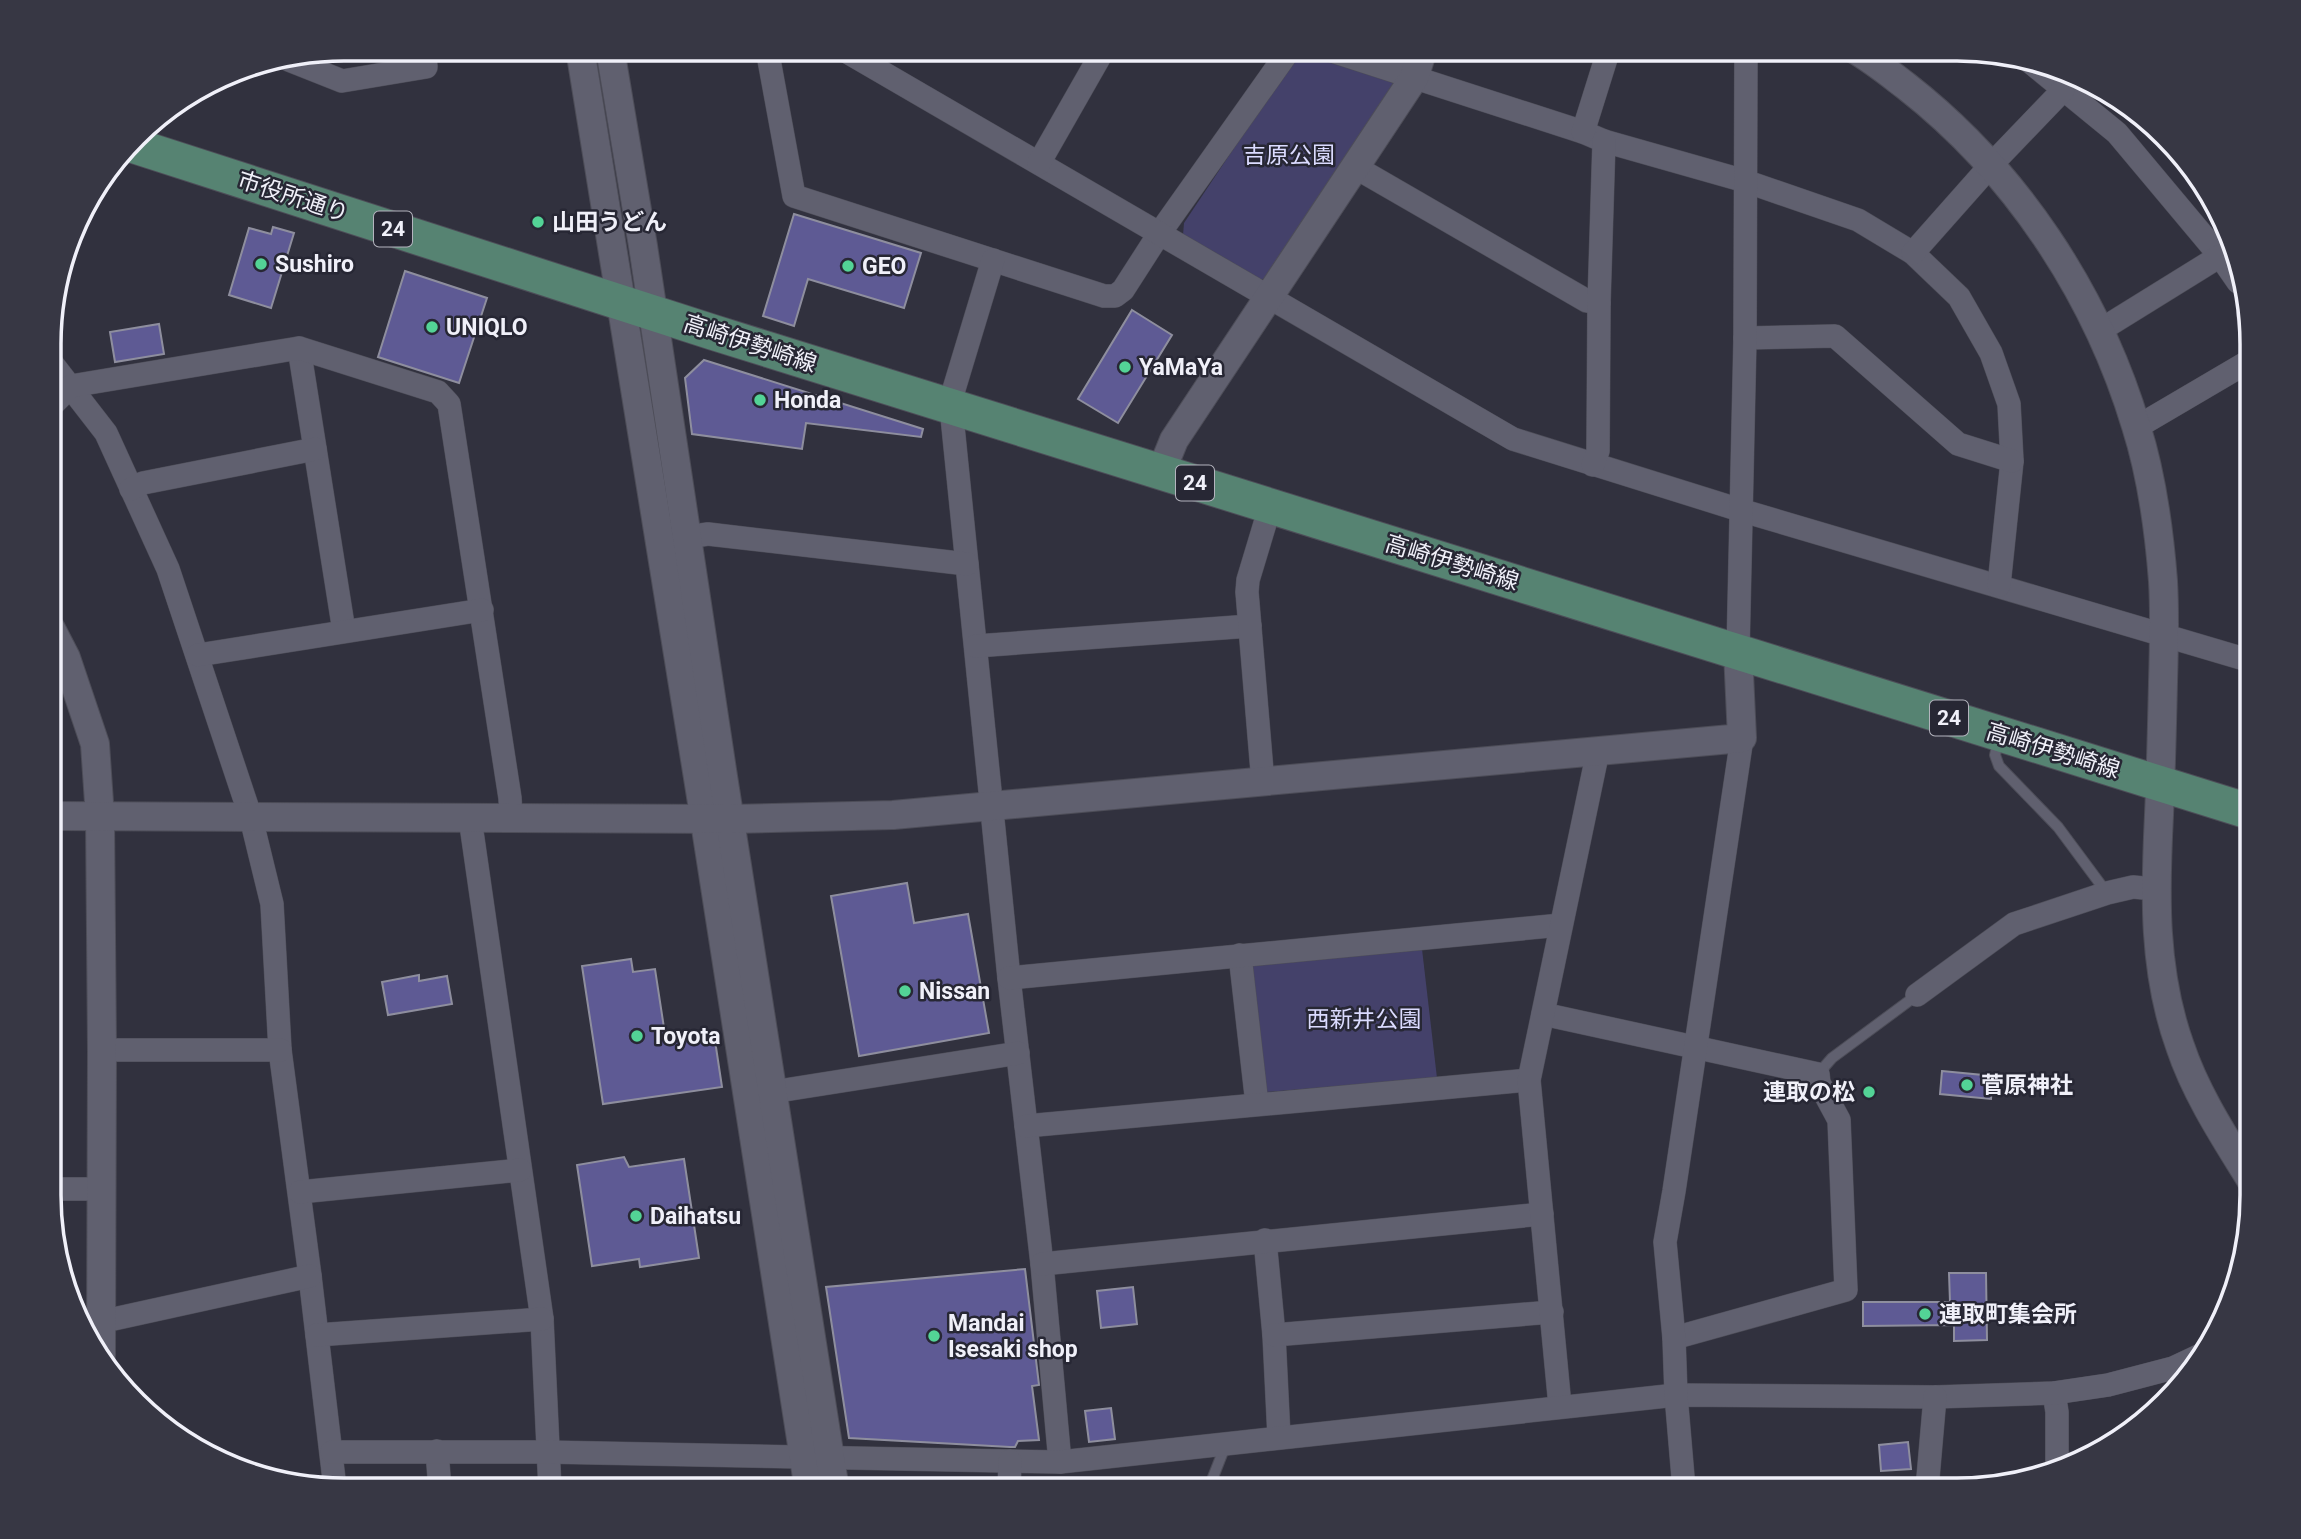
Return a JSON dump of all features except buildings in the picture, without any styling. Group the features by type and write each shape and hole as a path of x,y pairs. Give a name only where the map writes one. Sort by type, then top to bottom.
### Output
{"main road":[{"name":"市役所通り","path":"141,148 653,313"},
{"name":"高崎伊勢崎線","path":"653,313 2240,809"}],"street":[{"path":"301,65 342,82 426,67 425,61"},
{"path":"582,61 620,303 717,819 772,1092 817,1457 812,1478"},
{"path":"612,61 687,537 717,819 817,1457 828,1478"},
{"path":"769,61 794,195 1104,296 1115,296 1123,290 1159,234 1282,61"},
{"path":"864,61 1513,439 1740,510 2240,658"},
{"path":"1038,163 1097,61"},
{"path":"1362,61 1604,141 1745,181 1858,220 1913,253 1959,297 1991,353 2009,404 2012,461 1999,585"},
{"path":"1161,472 1174,440 1414,78 1419,61"},
{"path":"1583,132 1605,61"},
{"path":"1683,1478 1665,1242 1741,738 1738,652 1745,338 1746,61"},
{"path":"1874,61 1936,109 1991,164 2046,234 2099,331 2137,427 2153,496 2163,583 2164,636 2155,889 2156,933 2161,971 2179,1045 2197,1088 2240,1158"},
{"path":"2046,75 2117,133 2230,270"},
{"path":"1913,253 1991,164 2063,90"},
{"path":"1594,465 1598,451 1604,141"},
{"path":"1355,167 1587,301 1599,303"},
{"path":"2099,331 2220,256"},
{"path":"993,260 951,407 1060,1462"},
{"path":"1745,338 1835,336 1958,444 2012,461"},
{"path":"61,396 71,386 299,348 438,392 449,404 482,610 511,818"},
{"path":"299,348 344,631"},
{"path":"2137,427 2240,366"},
{"path":"61,374 106,433 168,569 251,818 272,904 280,1050 334,1477"},
{"path":"131,489 143,483 315,449"},
{"path":"1263,783 1248,580 1270,507"},
{"path":"687,537 708,534 967,564"},
{"path":"198,655 482,610"},
{"path":"976,646 1250,626"},
{"path":"61,648 95,744 100,817 100,1338"},
{"path":"61,816 717,819 893,816 1741,738"},
{"path":"1560,1406 1529,1080 1598,751"},
{"path":"470,818 542,1319 549,1478"},
{"path":"1917,995 2014,924 2107,893 2133,887 2155,889"},
{"path":"1009,978 1561,925"},
{"path":"1240,955 1257,1104"},
{"path":"1542,1014 1818,1074 1819,1083 1839,1120 1846,1290 1674,1338"},
{"path":"102,1050 280,1050"},
{"path":"772,1092 1017,1053"},
{"path":"1026,1126 1529,1080"},
{"path":"300,1192 520,1170"},
{"path":"61,1189 101,1189"},
{"path":"1041,1264 1542,1214"},
{"path":"1265,1240 1274,1335 1279,1437"},
{"path":"100,1322 310,1276"},
{"path":"1274,1335 1552,1312"},
{"path":"317,1335 542,1319"},
{"path":"332,1452 546,1452 1060,1462 1676,1395 1935,1397 2054,1393 2108,1385 2184,1363"},
{"path":"2054,1393 2057,1412 2057,1459"},
{"path":"1928,1478 1935,1397"},
{"path":"437,1451 439,1478"},
{"path":"1009,1478 1010,1461"}],"lane":[{"path":"2000,734 1995,755 1999,766 2058,827 2107,893"},
{"path":"1818,1074 1832,1058 1917,995"},
{"path":"1213,1478 1226,1444"}],"green space":[{"name":"吉原公園","path":"1292,61 1329,61 1392,81 1394,87 1267,279 1259,279 1183,235 1184,223"},
{"name":"西新井公園","path":"1422,949 1437,1078 1267,1092 1261,1085 1252,963"}],"place":[{"name":"山田うどん","path":"538,222"},
{"name":"Sushiro","path":"261,264"},
{"name":"GEO","path":"848,266"},
{"name":"UNIQLO","path":"432,327"},
{"name":"YaMaYa","path":"1125,367"},
{"name":"Honda","path":"760,400"},
{"name":"Nissan","path":"905,991"},
{"name":"Toyota","path":"637,1036"},
{"name":"菅原神社","path":"1967,1085"},
{"name":"連取の松","path":"1869,1092"},
{"name":"Daihatsu","path":"636,1216"},
{"name":"連取町集会所","path":"1925,1314"},
{"name":"Mandai Isesaki shop","path":"934,1336"}]}
